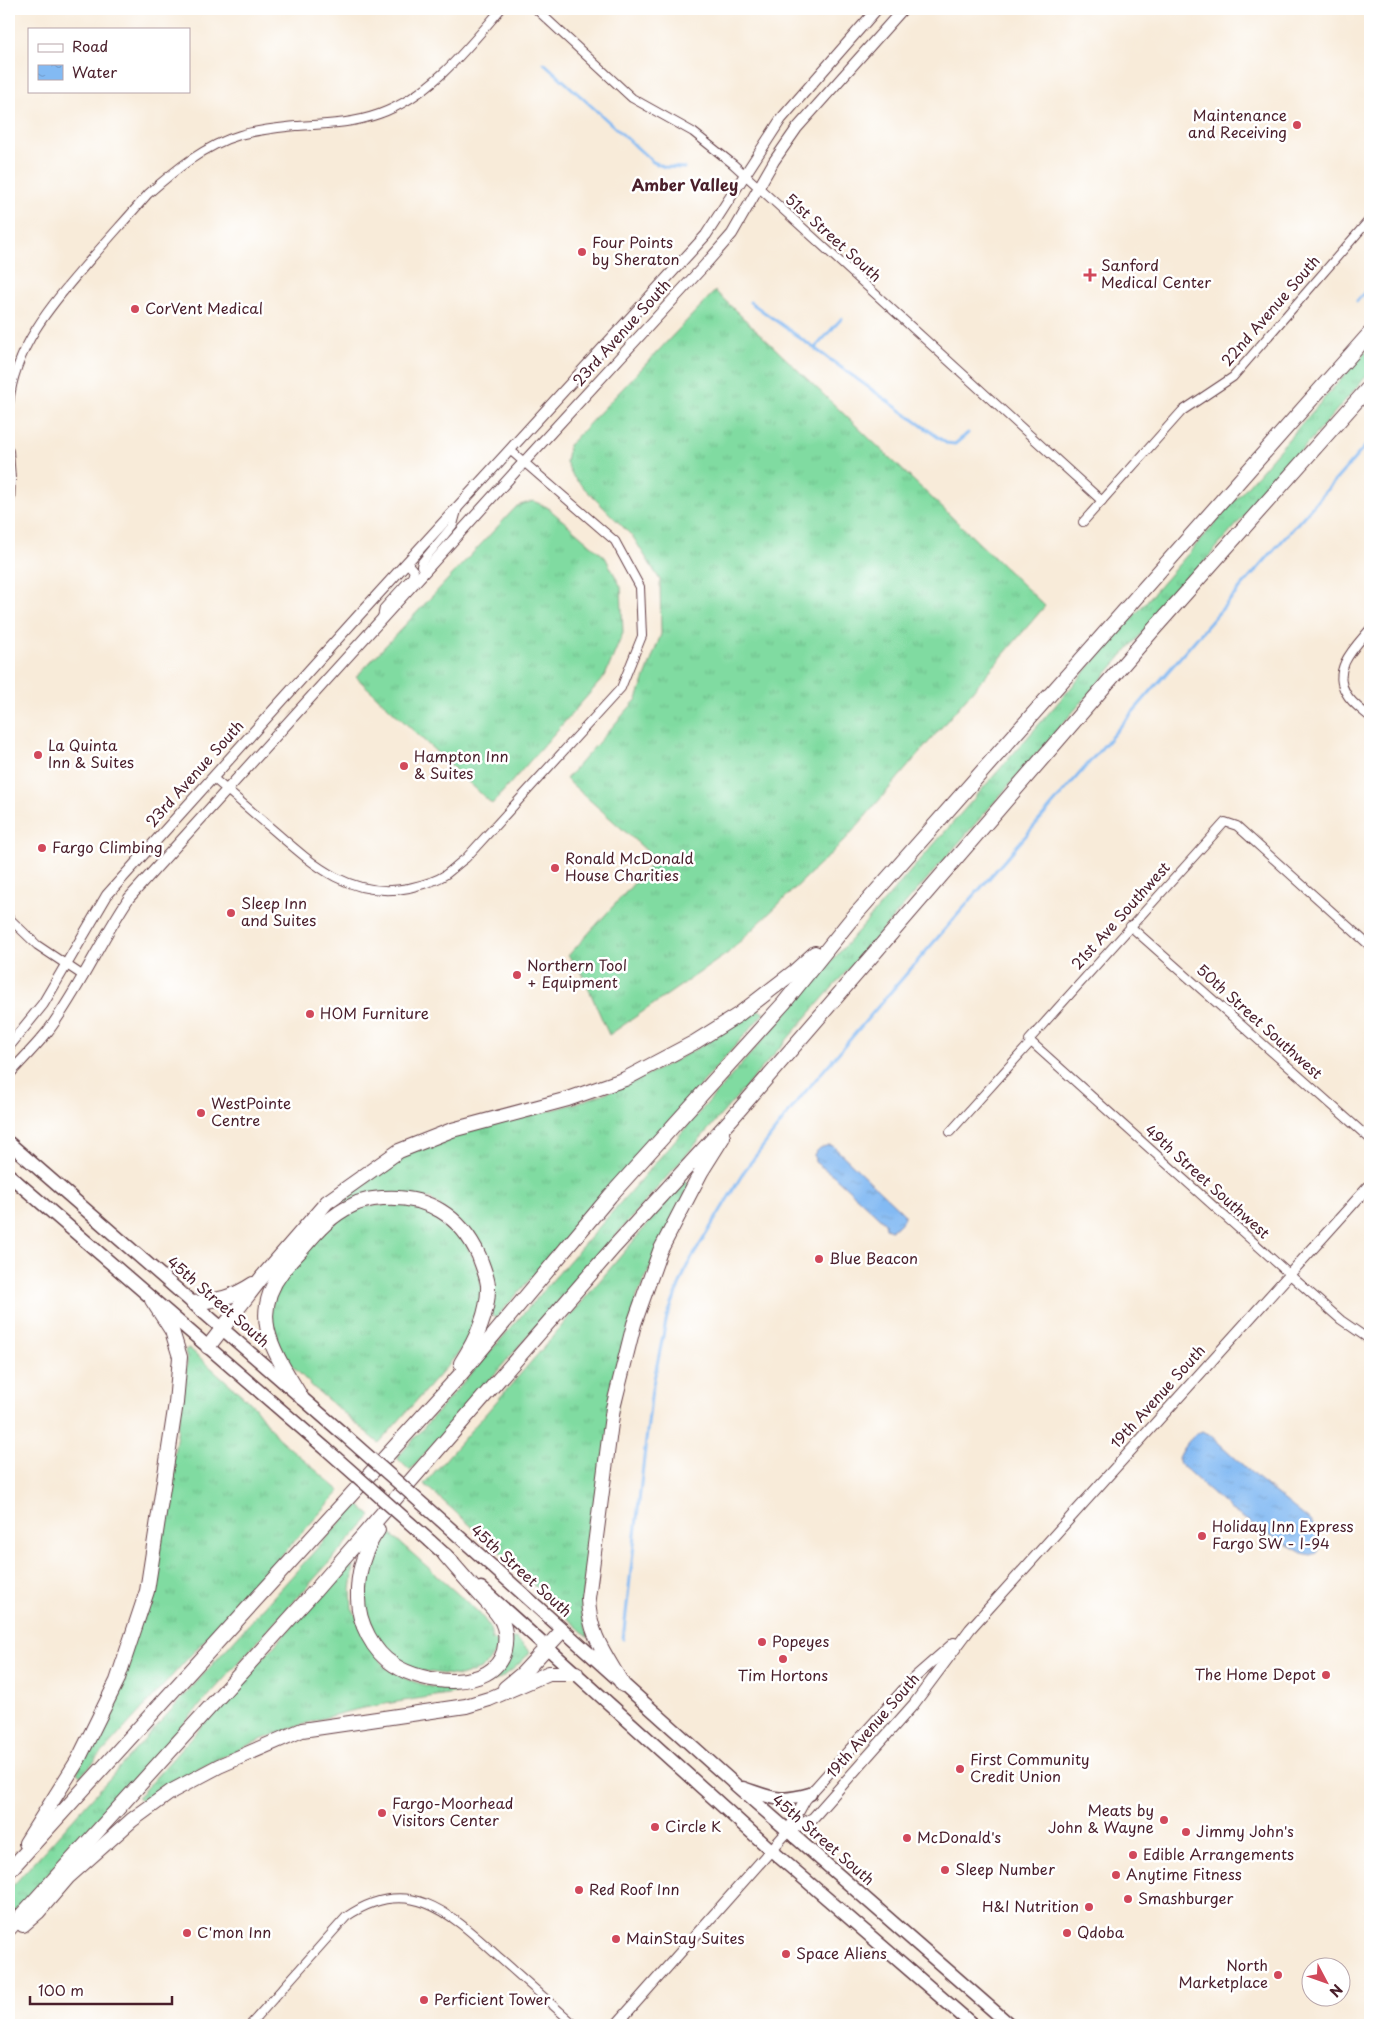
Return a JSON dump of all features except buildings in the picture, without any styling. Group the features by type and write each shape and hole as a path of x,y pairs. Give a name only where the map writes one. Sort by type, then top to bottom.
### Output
{"highway":[{"path":"9,1870 440,1398 610,1196 784,1003 849,922 1367,335"},
{"path":"9,1929 314,1592 614,1247 743,1106 1121,667 1370,386"},
{"path":"1323,441 1370,392"},
{"path":"208,1347 263,1276 327,1202 399,1151 452,1130 560,1101 625,1079 695,1042 738,1015 795,971 849,922"},
{"path":"623,1685 592,1632 588,1616 588,1598 613,1408 634,1324 660,1251 701,1172 743,1106"},
{"path":"301,1397 267,1333 266,1315 268,1301 274,1286 281,1273 332,1217 354,1204 375,1198 400,1196 424,1202 443,1211 459,1226 474,1247 488,1284 487,1303 482,1325 470,1349 440,1398"},
{"path":"193,1303 226,1299 263,1276"},
{"path":"9,1870 78,1760 117,1681 147,1591 176,1403 180,1357 172,1331 152,1300"},
{"path":"427,1461 368,1543 357,1582 358,1604 361,1620 373,1643 393,1665 418,1677 430,1680 458,1681 488,1672 497,1665 506,1645 503,1622 445,1555"},
{"path":"496,1695 522,1674 562,1631"},
{"path":"9,1937 38,1912 68,1877 132,1820 172,1791 219,1766 302,1730 466,1706 489,1699 550,1673 576,1673"}],"main road":[{"name":"45th Street South","path":"9,1143 223,1328 445,1524 562,1631 1003,2023"},
{"path":"9,1175 326,1449 771,1850 973,2025"},
{"path":"738,1787 777,1800 793,1799 810,1794"}],"street":[{"path":"9,404 15,374 24,349 41,318 141,202 160,184 208,149 240,135 294,127 347,123 380,113 412,97 442,75 501,9"},
{"name":"51st Street South","path":"536,9 632,98 693,132 760,189 1102,501"},
{"name":"23rd Avenue South","path":"9,1046 43,1004 107,895 706,235 781,119 877,9"},
{"name":"23rd Avenue South","path":"9,1074 47,1032 129,898 524,462 637,341 732,234 760,189 774,162 797,128 903,9"},
{"name":"22nd Avenue South","path":"1083,522 1182,411 1233,377 1370,219"},
{"path":"212,778 296,851 334,877 359,886 379,890 400,890 421,885 444,876 466,858 621,688 642,636 640,587 615,541 510,450"},
{"path":"9,452 11,479 9,528"},
{"name":"23rd Avenue South","path":"424,572 421,566 422,562 453,525 458,507"},
{"name":"23rd Avenue South","path":"382,618 384,608 412,576 414,571 407,563"},
{"path":"1370,629 1344,662 1341,678 1344,691 1370,717"},
{"name":"21st Ave Southwest","path":"950,1132 1130,926 1225,822 1237,826 1370,946"},
{"path":"9,918 37,944 82,975"},
{"name":"50th Street Southwest","path":"1130,926 1370,1139"},
{"name":"49th Street Southwest","path":"1030,1041 1341,1320 1370,1340"},
{"name":"19th Avenue South","path":"788,1831 813,1818 914,1704 970,1629 1370,1185"},
{"name":"19th Avenue South","path":"616,2025 788,1831 804,1800 914,1678 970,1629"},
{"path":"250,2025 346,1917 362,1906 375,1901 406,1898 430,1904 444,1911 465,1927 575,2025"}],"green space":[{"path":"715,291 1045,606 846,839 728,953 609,1035 579,967 568,956 656,859 566,779 637,699 661,634 660,580 633,537 574,478 566,462 569,445"},
{"path":"1370,346 1370,372 410,1471 397,1458"},
{"path":"533,501 547,507 605,557 621,587 623,633 605,676 492,804 356,677 517,506"},
{"path":"756,1009 764,1013 496,1318 491,1315 494,1293 493,1275 489,1259 472,1235 430,1198 345,1203 342,1197 397,1159 428,1145 476,1129 573,1104 639,1079 700,1047"},
{"path":"684,1181 690,1185 637,1296 582,1601 582,1616 589,1638 546,1599 515,1565 424,1484 538,1354"},
{"path":"398,1204 415,1207 444,1219 465,1241 479,1270 483,1296 470,1340 379,1443 313,1387 287,1361 279,1349 270,1317 273,1300 281,1283 325,1231 341,1218 356,1210 368,1206"},
{"path":"189,1348 254,1406 277,1437 340,1491 81,1776 77,1773 157,1567 184,1387 187,1362 185,1350"},
{"path":"357,1504 371,1516 9,1917 9,1890"},
{"path":"386,1530 478,1612 486,1622 490,1628 492,1640 498,1641 496,1651 481,1669 460,1676 414,1670 390,1654 374,1634 365,1614 362,1586 373,1549"},
{"path":"348,1564 354,1567 351,1590 352,1608 384,1666 406,1679 431,1687 456,1688 481,1682 510,1639 516,1638 530,1652 510,1671 497,1680 481,1687 359,1709 302,1725 220,1758 143,1802 137,1798"}],"water":[{"path":"829,1145 833,1146 904,1214 902,1222 898,1226 891,1230 886,1228 885,1223 833,1175 815,1162 814,1154 820,1148"},
{"path":"1202,1431 1209,1434 1258,1479 1309,1520 1317,1529 1321,1547 1317,1553 1311,1555 1302,1553 1258,1528 1230,1509 1180,1464 1178,1458 1182,1450 1191,1439"}],"waterway":[{"path":"544,63 653,162 665,167 684,168"},
{"path":"1357,301 1370,286"},
{"path":"750,302 946,443 955,444 968,433"},
{"path":"815,348 842,318"},
{"path":"623,1639 652,1389 667,1317 687,1266 745,1170 800,1098 876,1009 1370,441"}],"place":[{"name":"Maintenance and Receiving","path":"1297,125"},
{"name":"Four Points by Sheraton","path":"582,252"},
{"name":"Sanford Medical Center","path":"1090,275"},
{"name":"CorVent Medical","path":"135,309"},
{"name":"La Quinta Inn & Suites","path":"38,755"},
{"name":"Hampton Inn & Suites","path":"404,766"},
{"name":"Fargo Climbing","path":"42,848"},
{"name":"Ronald McDonald House Charities","path":"555,868"},
{"name":"Sleep Inn and Suites","path":"231,913"},
{"name":"Northern Tool + Equipment","path":"517,975"},
{"name":"HOM Furniture","path":"310,1014"},
{"name":"WestPointe Centre","path":"201,1113"},
{"name":"Blue Beacon","path":"819,1259"},
{"name":"Holiday Inn Express Fargo SW - I-94","path":"1202,1536"},
{"name":"Popeyes","path":"762,1642"},
{"name":"Tim Hortons","path":"783,1659"},
{"name":"The Home Depot","path":"1326,1675"},
{"name":"First Community Credit Union","path":"960,1769"},
{"name":"Fargo-Moorhead Visitors Center","path":"382,1813"},
{"name":"Meats by John & Wayne","path":"1164,1820"},
{"name":"Circle K","path":"655,1827"},
{"name":"Jimmy John's","path":"1186,1832"},
{"name":"McDonald's","path":"907,1838"},
{"name":"Edible Arrangements","path":"1133,1855"},
{"name":"Sleep Number","path":"945,1870"},
{"name":"Anytime Fitness","path":"1116,1875"},
{"name":"Red Roof Inn","path":"579,1890"},
{"name":"Smashburger","path":"1128,1899"},
{"name":"H&I Nutrition","path":"1089,1907"},
{"name":"C'mon Inn","path":"187,1933"},
{"name":"Qdoba","path":"1067,1933"},
{"name":"MainStay Suites","path":"616,1939"},
{"name":"Space Aliens","path":"786,1954"},
{"name":"North Marketplace","path":"1278,1975"},
{"name":"Perficient Tower","path":"424,2000"}],"district":[{"name":"Amber Valley","path":"685,185"}]}
